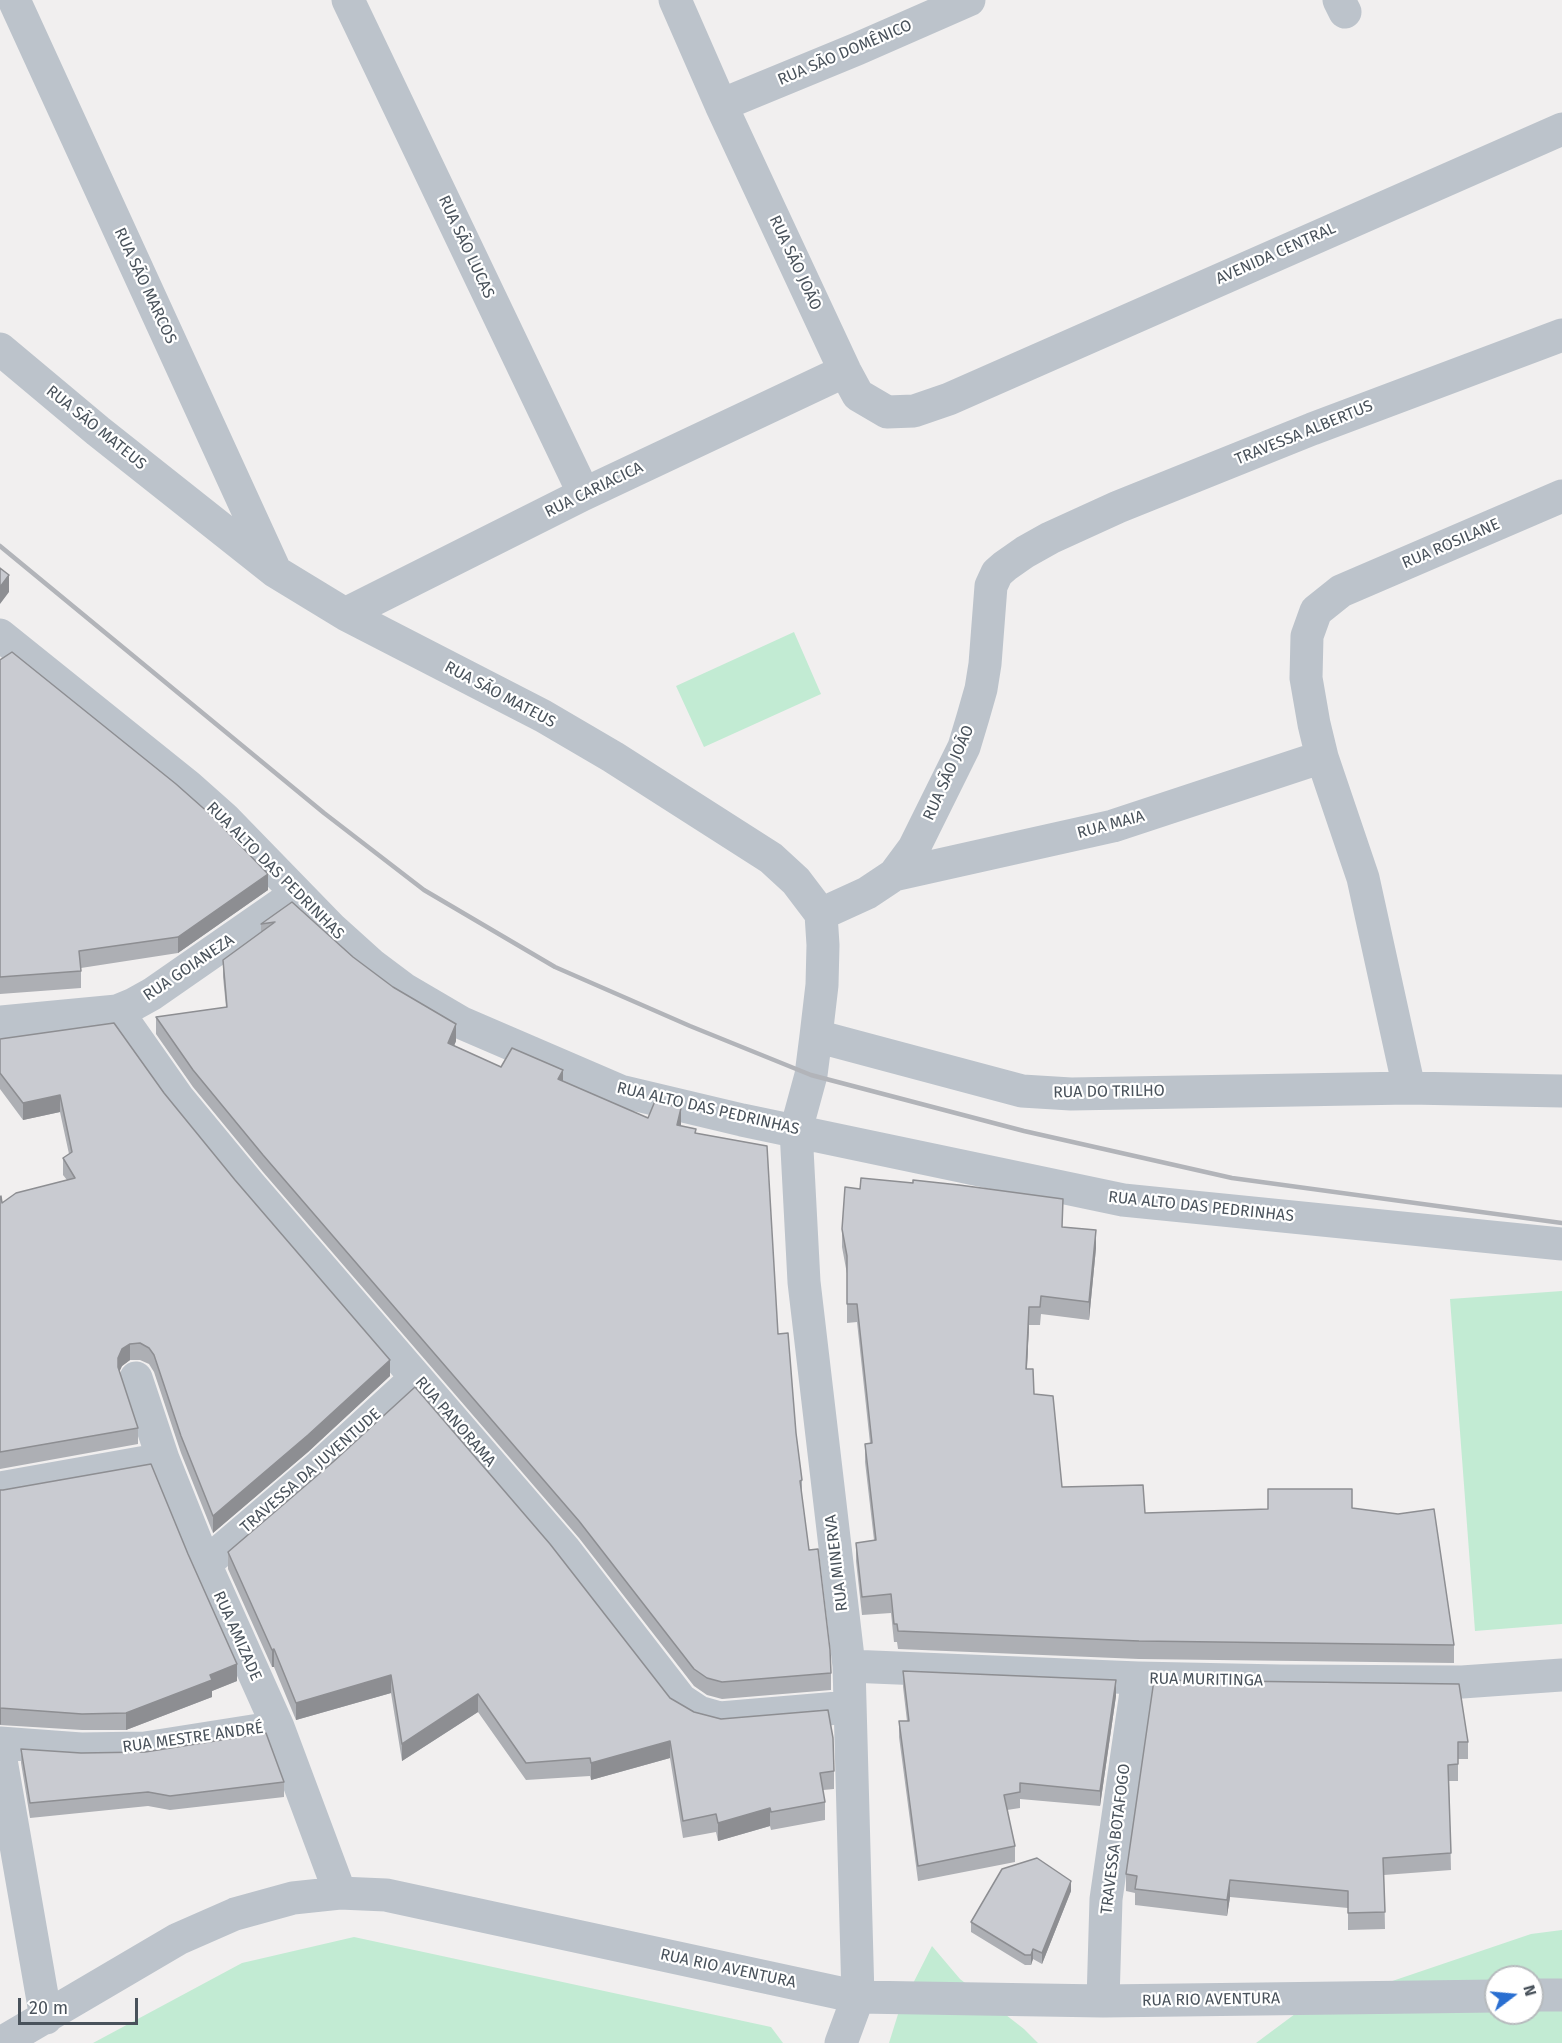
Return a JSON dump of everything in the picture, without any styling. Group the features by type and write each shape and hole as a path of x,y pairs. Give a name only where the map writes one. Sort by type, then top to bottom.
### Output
{"street":[{"name":"RUA SÃO MARCOS","path":"14,0 276,572"},
{"name":"RUA SÃO LUCAS","path":"348,0 584,495"},
{"name":"RUA SÃO JOÃO","path":"675,0 721,105 858,395 887,412 914,411 949,399 990,380"},
{"name":"RUA SÃO DOMÊNICO","path":"721,105 969,0"},
{"name":"AVENIDA CENTRAL","path":"990,380 1562,129"},
{"name":"TRAVESSA ALBERTUS","path":"1050,538 1118,507 1312,429 1562,335"},
{"name":"RUA SÃO MATEUS","path":"0,348 98,431 276,572 345,614 543,716 614,757 771,858 796,881 820,914"},
{"name":"RUA CARIACICA","path":"345,614 584,495 845,371"},
{"name":"RUA ROSILANE","path":"1409,1088 1362,878 1322,757 1314,724 1306,678 1307,636 1316,611 1341,591 1562,496"},
{"name":"RUA SÃO JOÃO","path":"820,914 867,893 894,875 914,848 964,747 981,689 991,586 997,573 1025,552 1050,538"},
{"name":"RUA ALTO DAS PEDRINHAS","path":"0,635 188,786 270,864 296,894 372,965 404,989 462,1023 620,1091 1123,1200 1562,1244"},
{"name":"RUA MAIA","path":"894,875 1113,826 1322,757"},
{"name":"RUA GOIANEZA","path":"0,1022 117,1011 134,1004 152,994 296,894"},
{"path":"796,1130 811,1075 822,985 823,945 820,914"},
{"name":"RUA PANORAMA","path":"117,1011 178,1098 249,1185 565,1550 681,1700 699,1712 720,1718 850,1707"},
{"name":"RUA DO TRILHO","path":"816,1036 1022,1091 1071,1094 1409,1088 1562,1091"},
{"name":"RUA MINERVA","path":"796,1130 804,1282 849,1666 858,1997"},
{"name":"RUA AMIZADE","path":"135,1378 163,1459 205,1564 278,1727 340,1893"},
{"name":"TRAVESSA DA JUVENTUDE","path":"205,1564 320,1466 417,1378"},
{"path":"0,1488 163,1459"},
{"name":"RUA MURITINGA","path":"849,1666 1281,1682 1462,1682 1562,1676"},
{"name":"TRAVESSA BOTAFOGO","path":"1103,2001 1107,1899 1138,1678"},
{"name":"RUA MESTRE ANDRÉ","path":"0,1743 81,1749 145,1748 278,1727"},
{"path":"0,1754 46,2018"},
{"name":"RUA RIO AVENTURA","path":"1,2043 178,1939 235,1914 293,1898 340,1893 386,1895 858,1997 1103,2001 1484,1996"},
{"path":"1544,1995 1562,1995"},
{"path":"841,2043 858,1997"}],"green space":[{"path":"794,632 821,694 704,747 676,686"},
{"path":"1562,1291 1562,1624 1475,1631 1450,1299"},
{"path":"1562,1930 1562,2043 1256,2043 1295,2014 1531,1934"},
{"path":"354,1937 771,2027 783,2043 93,2043 242,1963"},
{"path":"932,1946 960,1979 1024,2029 1038,2043 889,2043 899,2011"}],"building":[{"path":"0,568 9,575 0,587"},
{"path":"12,652 176,784 211,815 268,874 178,937 79,951 81,971 0,977 0,660"},
{"path":"292,902 353,957 393,987 456,1024 448,1043 501,1067 512,1048 563,1070 558,1079 648,1118 655,1101 681,1108 677,1125 696,1129 695,1133 767,1146 778,1334 788,1333 802,1480 800,1481 809,1550 818,1549 831,1673 722,1682 707,1678 694,1669 579,1521 263,1155 193,1070 156,1017 227,1007 223,960 275,922 261,924"},
{"path":"114,1023 164,1093 235,1180 390,1360 308,1435 213,1516 181,1436 154,1355 149,1348 140,1343 130,1344 122,1349 118,1358 118,1367 138,1428 0,1452 0,1197 2,1203 16,1193 75,1178 63,1158 72,1152 60,1095 23,1103 0,1073 0,1039"},
{"path":"861,1178 913,1183 913,1180 1063,1199 1062,1227 1096,1230 1089,1302 1041,1296 1040,1307 1029,1307 1026,1369 1033,1369 1034,1394 1053,1396 1062,1487 1143,1485 1145,1513 1268,1509 1268,1489 1352,1489 1352,1508 1398,1514 1434,1509 1454,1645 1139,1641 898,1631 897,1624 894,1624 891,1594 862,1597 856,1543 876,1540 865,1444 872,1443 857,1304 847,1304 847,1256 842,1229 845,1187 860,1189"},
{"path":"415,1387 550,1544 670,1698 694,1712 721,1719 828,1710 833,1738 834,1771 820,1773 825,1802 771,1812 770,1808 718,1823 716,1814 683,1821 670,1741 591,1763 590,1758 526,1763 478,1694 402,1744 391,1675 296,1703 274,1649 272,1650 228,1552 333,1462"},
{"path":"151,1464 237,1664 210,1675 212,1680 126,1713 82,1714 0,1708 0,1490"},
{"path":"903,1671 1116,1680 1100,1791 1020,1783 1020,1792 1004,1795 1015,1846 918,1866 899,1721 909,1721"},
{"path":"1154,1680 1459,1684 1468,1742 1458,1742 1458,1764 1448,1765 1451,1853 1383,1858 1385,1912 1348,1913 1348,1891 1230,1880 1227,1900 1135,1889 1137,1876 1126,1874"},
{"path":"266,1733 284,1782 170,1796 148,1792 30,1803 21,1749 81,1753 145,1752"},
{"path":"1037,1858 1071,1881 1042,1953 1033,1949 1031,1955 1025,1955 971,1922 1002,1869"}],"railway":[{"path":"0,546 324,813 424,890 555,967 690,1026 811,1075 1024,1131 1232,1178 1562,1223"}]}
